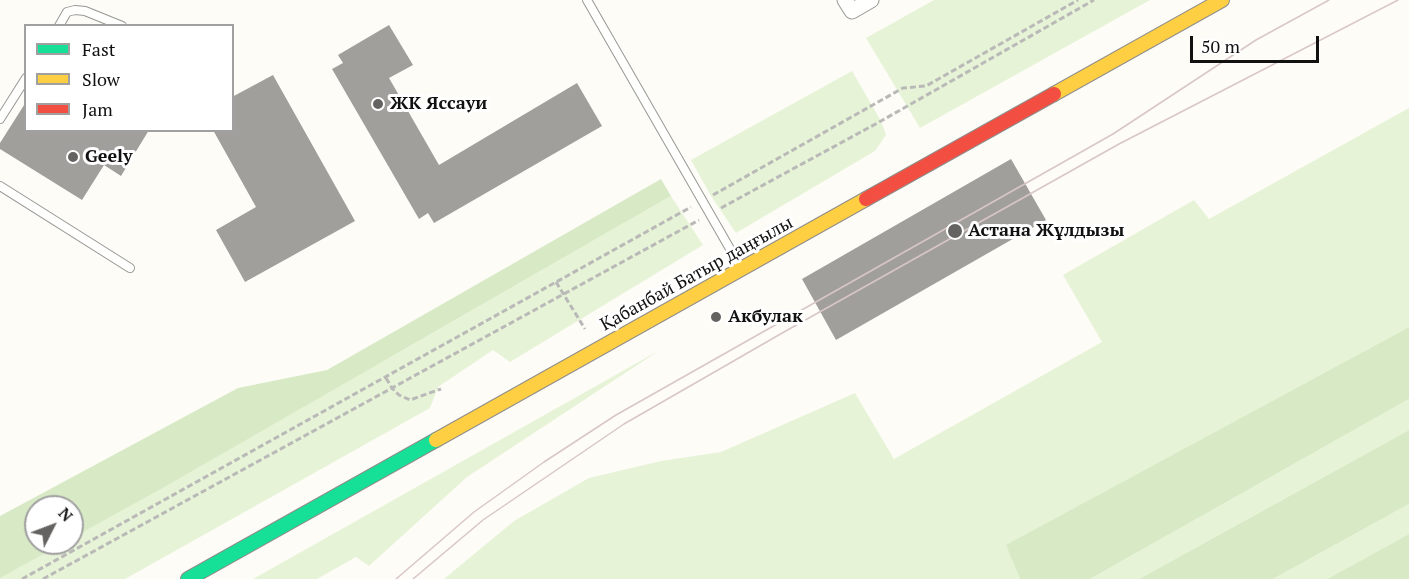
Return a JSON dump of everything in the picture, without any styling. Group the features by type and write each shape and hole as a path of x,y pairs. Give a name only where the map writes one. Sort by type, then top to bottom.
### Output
{"main road":[{"name":"Қабанбай Батыр даңғылы","path":"188,579 1222,0"}],"street":[{"path":"845,0 852,11 871,0"}],"lane":[{"path":"587,0 741,270"},
{"path":"60,24 67,12 75,10 85,11 117,24"},
{"path":"0,119 24,81"},
{"path":"0,186 130,268"}],"path":[{"path":"22,579 903,88 926,86 1078,0"},
{"path":"43,579 881,121 1094,0"},
{"path":"556,282 585,329"},
{"path":"386,377 392,388 410,400 441,389"}],"green space":[{"path":"934,0 1150,0 920,128 866,38"},
{"path":"852,71 881,121 886,135 875,151 736,233 711,196 691,160"},
{"path":"1409,108 1409,327 1007,545 1020,579 444,579 514,521 589,478 661,461 721,452 855,393 894,459 1102,342 1063,275 1194,200 1209,219"},
{"path":"661,179 671,196 84,531 84,495 39,495 238,388 327,370"},
{"path":"671,196 703,245 510,362 493,350 438,387 430,408 125,579 0,579 0,572 31,555 84,555 84,526 403,350"},
{"path":"1409,327 1409,399 1090,579 1020,579 1006,545"},
{"path":"660,350 467,477 369,566 356,557 317,579 253,579"},
{"path":"1409,399 1409,430 1139,579 1090,579"},
{"path":"1409,430 1409,504 1273,579 1139,579"},
{"path":"24,503 24,555 41,555 0,578 0,516"},
{"path":"1409,504 1409,534 1327,579 1273,579"},
{"path":"1409,534 1409,579 1327,579"}],"building":[{"name":"ЖК Яссауи","path":"389,25 413,65 389,78 439,165 577,83 602,126 434,223 428,213 419,219 332,69 343,63 338,55"},
{"path":"273,75 355,221 245,282 216,230 256,207 214,132 234,132 234,96"},
{"name":"Geely","path":"24,105 24,132 148,132 121,176 104,165 82,200 0,149 0,143"},
{"path":"1011,159 1046,220 836,340 802,279"}],"tram line":[{"path":"396,579 474,512 544,462 616,415 1113,134 1256,40 1329,0"},
{"path":"413,579 483,520 624,424 1119,144 1398,0"}],"traffic: fast":[{"path":"188,579 436,440"}],"traffic: slow":[{"path":"1054,94 1222,0"},
{"path":"436,440 866,199"}],"traffic: jam":[{"path":"866,199 1054,94"}],"place":[{"name":"ЖК Яссауи","path":"378,104"},
{"name":"Geely","path":"73,157"},
{"name":"Астана Жұлдызы","path":"955,231"},
{"name":"Акбулак","path":"716,317"}]}
